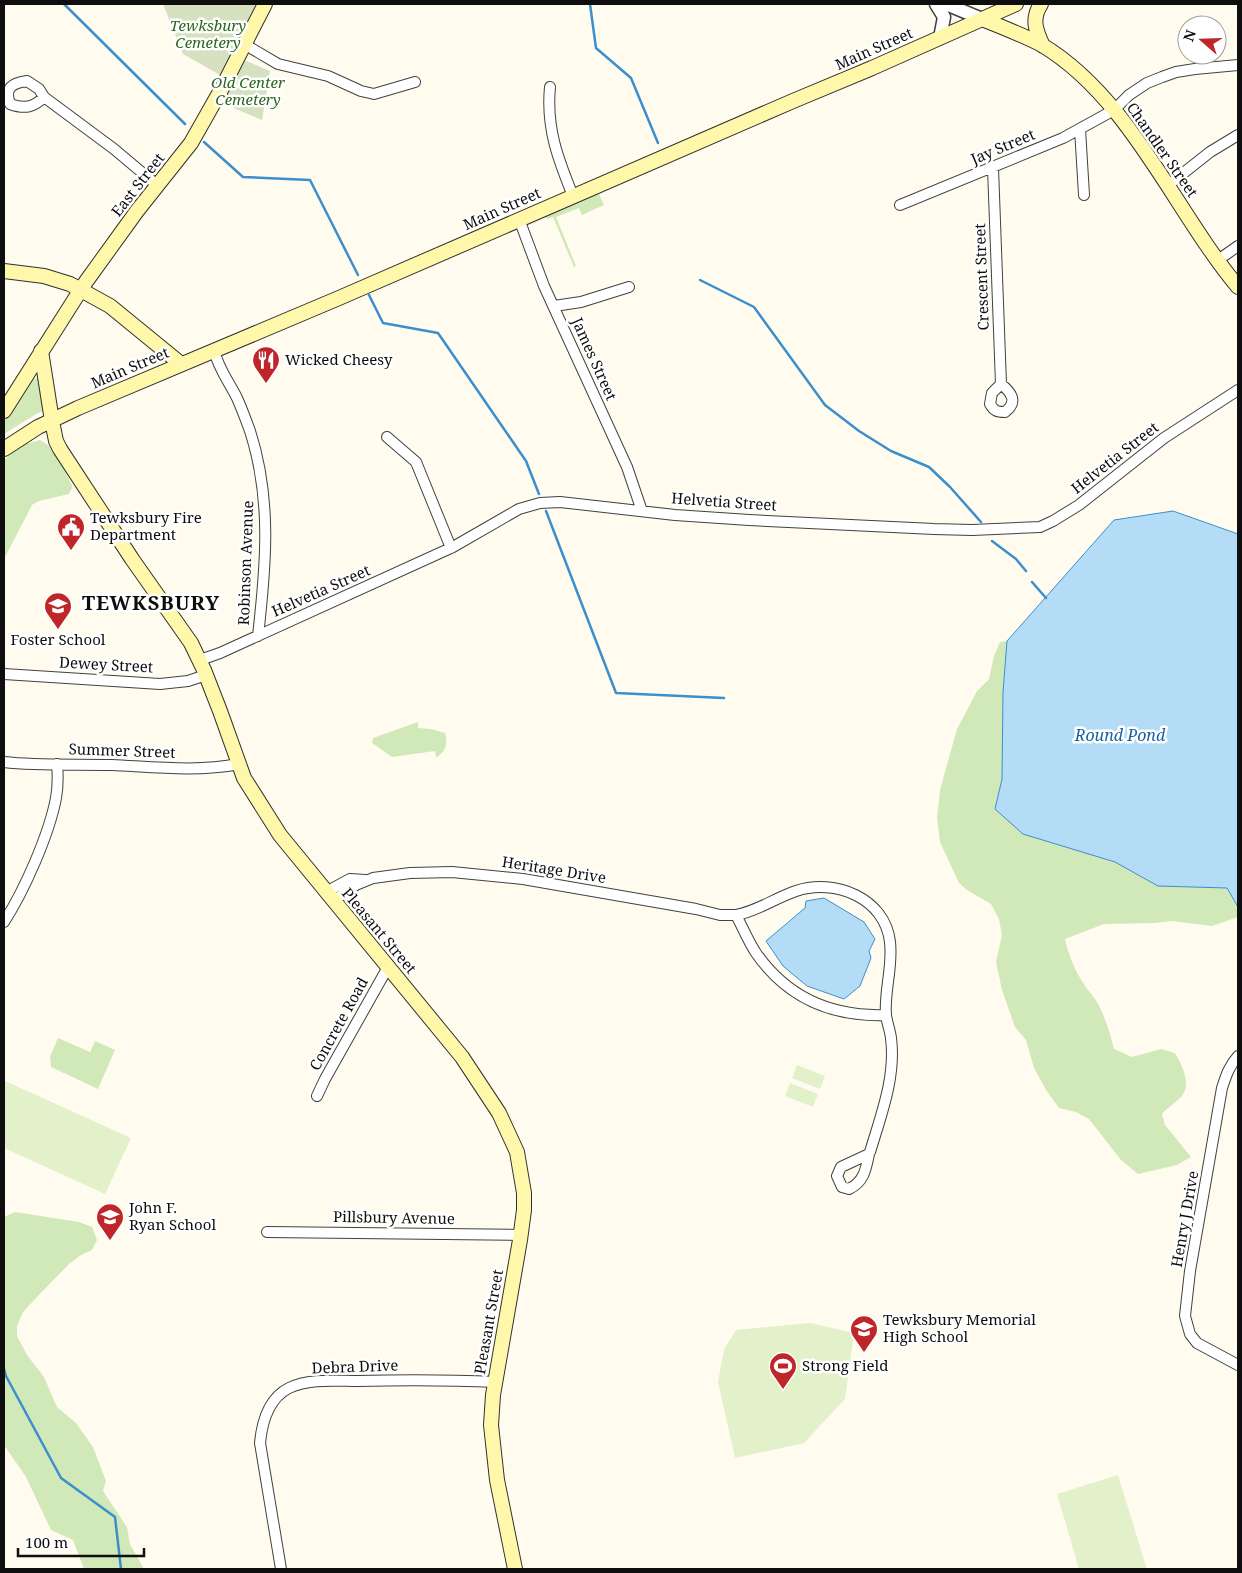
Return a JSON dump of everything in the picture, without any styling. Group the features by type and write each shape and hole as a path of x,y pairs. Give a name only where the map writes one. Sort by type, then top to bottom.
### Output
{"main road":[{"name":"East Street","path":"5,409 80,290 195,136 265,4"},
{"name":"Main Street","path":"4,449 38,427 180,364 381,280 1016,4"},
{"path":"1041,4 1037,11 1035,22 1043,46"},
{"name":"Chandler Street","path":"982,18 1043,46 1094,88 1114,110 1136,140 1238,287"},
{"path":"4,271 25,273 70,284 110,306 180,364"},
{"name":"Pleasant Street","path":"42,352 56,441 78,480 185,633 200,660 248,784 280,835 467,1064 503,1120 517,1152 524,1192 521,1234 491,1415 492,1438 502,1505 516,1569"}],"street":[{"path":"936,4 944,18 940,38"},
{"name":"Chandler Street","path":"946,4 982,18"},
{"path":"244,44 278,64 328,76 361,91 374,94 415,82"},
{"name":"Jay Street","path":"900,205 1046,146 1114,110 1129,95 1162,76 1195,69 1238,65"},
{"path":"550,87 548,102 551,136 572,196"},
{"path":"44,97 114,149 158,186"},
{"path":"1080,129 1084,195"},
{"path":"1167,186 1210,152 1238,135"},
{"name":"Crescent Street","path":"993,168 1001,384"},
{"name":"James Street","path":"518,219 537,269 627,467 642,511"},
{"path":"1218,260 1238,246"},
{"path":"554,306 581,302 629,287"},
{"name":"Robinson Avenue","path":"214,350 217,361 243,412 261,471 265,526 258,636"},
{"name":"Helvetia Street","path":"200,660 258,636 451,548 519,509 540,503 560,502 749,520 972,530 1040,527 1053,522 1164,438 1238,390"},
{"path":"387,437 416,462 451,548"},
{"name":"Dewey Street","path":"4,674 160,684 188,682 206,675"},
{"name":"Summer Street","path":"4,762 193,767 222,767 239,764"},
{"path":"4,922 33,866 52,814 56,797 58,764"},
{"name":"Heritage Drive","path":"330,897 366,880 390,875 428,872 481,874 580,888 720,915 736,915 756,910 788,894 810,887 826,886 848,891 867,901 880,915 890,940 891,969 886,1000 886,1015 891,1038 891,1072 886,1100 870,1152"},
{"path":"736,915 756,952 765,964 800,995 825,1008 845,1013 886,1015"},
{"name":"Concrete Road","path":"317,1096 388,967"},
{"name":"Henry J Drive","path":"1238,1056 1231,1063 1222,1088 1184,1312 1186,1325 1197,1343 1238,1365"},
{"name":"Pillsbury Avenue","path":"267,1232 521,1234"},
{"name":"Debra Drive","path":"281,1569 260,1443 262,1428 271,1405 288,1388 298,1384 322,1381 438,1380 496,1382"}],"green space":[{"name":"Tewksbury Cemetery","path":"163,4 256,4 220,75 183,54"},
{"name":"Old Center Cemetery","path":"244,60 270,71 262,120 222,103"},
{"path":"596,193 599,194 604,205 582,215 579,208 556,217 576,266 574,267 553,217 547,219 545,216"},
{"path":"37,378 43,411 4,434 4,419 32,379"},
{"path":"40,440 52,448 72,488 69,494 39,501 32,505 4,559 4,460 22,445"},
{"path":"1007,641 1003,691 1227,888 1238,907 1238,917 1212,926 1171,921 1104,924 1065,939 1075,969 1102,1013 1114,1049 1132,1057 1161,1049 1175,1053 1181,1063 1185,1075 1186,1088 1180,1098 1162,1114 1165,1125 1191,1157 1177,1165 1138,1174 1121,1160 1089,1119 1076,1112 1059,1108 1034,1068 1026,1040 1015,1027 1002,990 996,962 1002,935 999,919 991,904 959,883 940,842 937,818 940,790 957,729 977,691 989,679 994,656 1000,642"},
{"path":"418,722 418,728 445,733 445,747 436,758 435,751 392,757 372,743 373,738"},
{"path":"58,1038 90,1052 95,1041 115,1050 98,1089 51,1067 50,1057"},
{"path":"797,1065 825,1076 820,1089 792,1078"},
{"path":"5,1081 131,1138 105,1194 4,1148"},
{"path":"790,1083 818,1094 813,1107 785,1096"},
{"path":"15,1212 79,1222 92,1227 97,1240 92,1250 69,1264 23,1312 17,1326 17,1336 27,1355 44,1377 57,1407 76,1423 93,1447 106,1481 103,1491 127,1527 130,1544 144,1569 84,1569 73,1540 51,1530 26,1477 4,1445 4,1217"},
{"name":"Strong Field","path":"810,1323 854,1333 845,1399 804,1443 735,1458 718,1382 724,1349 736,1330"},
{"path":"1118,1475 1147,1569 1079,1569 1057,1494"}],"water":[{"name":"Round Pond","path":"1173,511 1238,534 1238,907 1227,888 1158,886 1115,862 1023,834 995,809 1002,779 1003,692 1007,641 1114,520"},
{"path":"824,898 864,922 875,939 869,951 871,958 860,986 844,999 807,986 783,966 766,941 805,908 806,901"}],"waterway":[{"path":"64,4 185,124"},
{"path":"590,4 596,48 631,78 658,143"},
{"path":"204,142 243,177 310,180 358,275"},
{"path":"700,280 754,307 825,405 859,431 891,451 929,467 950,487 981,522"},
{"path":"369,295 383,323 438,333 526,461 539,494"},
{"path":"546,511 616,693 724,698"},
{"path":"992,541 1016,559 1026,571"},
{"path":"1032,582 1046,598"},
{"path":"4,1369 61,1478 115,1517 121,1569"}],"place":[{"name":"Wicked Cheesy","path":"266,384"},
{"name":"Tewksbury Fire Department","path":"71,551"},
{"name":"Foster School","path":"58,630"},
{"name":"John F. Ryan School","path":"110,1241"},
{"name":"Tewksbury Memorial High School","path":"864,1353"},
{"name":"Strong Field","path":"783,1390"}],"district":[{"name":"TEWKSBURY","path":"151,603"}]}
